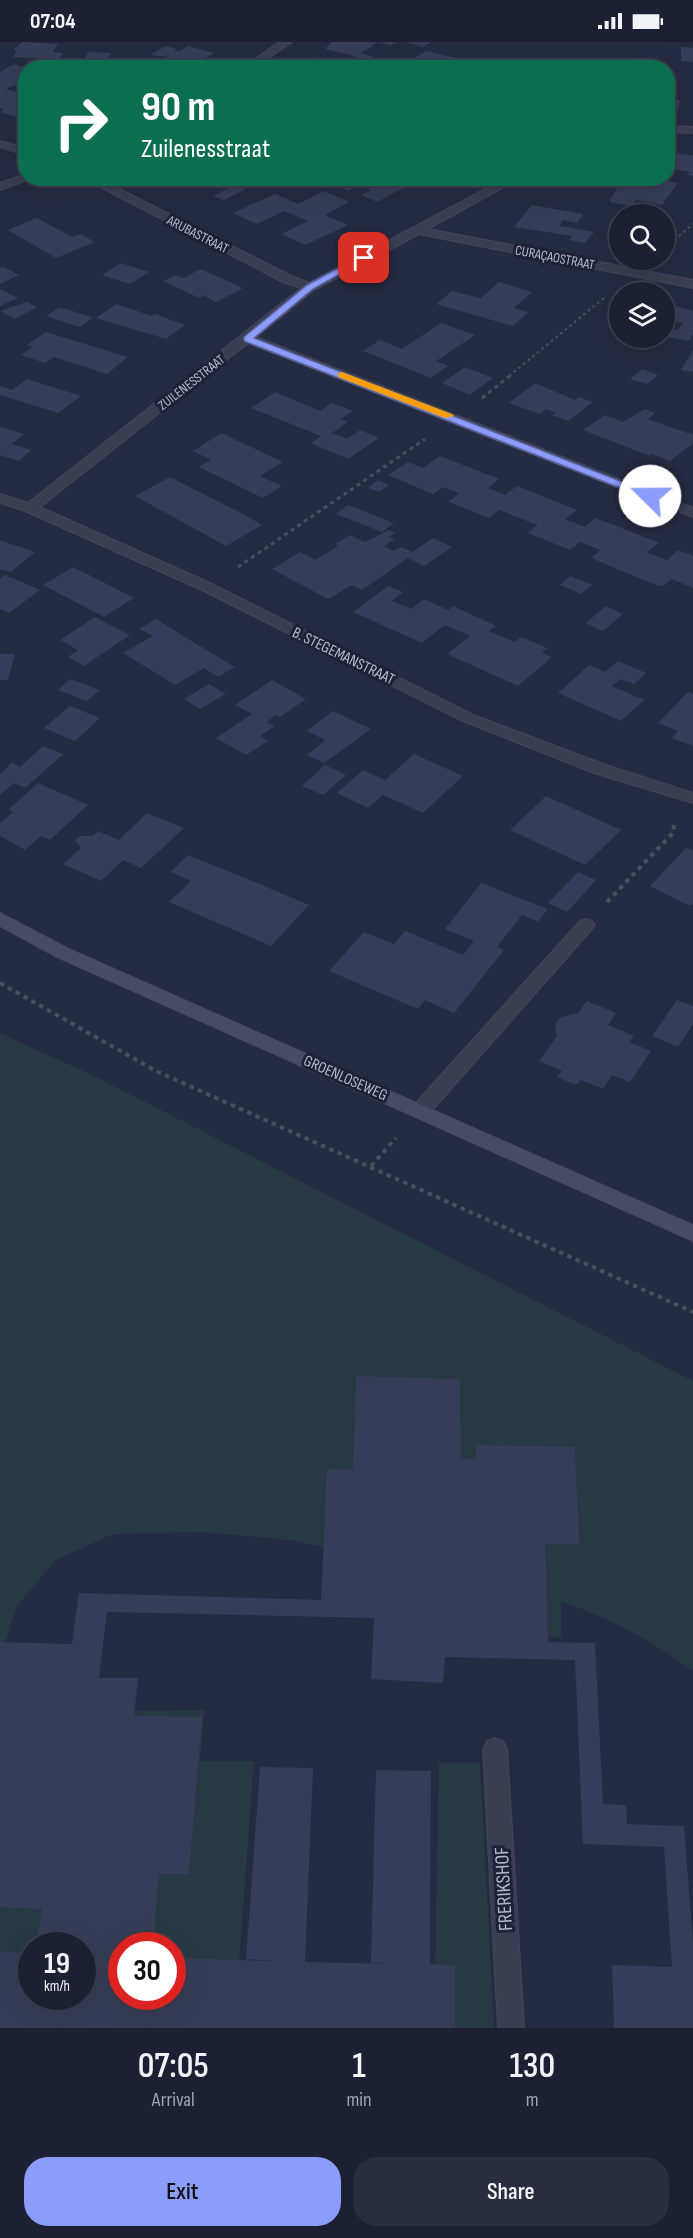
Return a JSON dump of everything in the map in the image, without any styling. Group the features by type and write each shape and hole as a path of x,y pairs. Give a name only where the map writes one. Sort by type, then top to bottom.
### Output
{"main road":[{"name":"GROENLOSEWEG","path":"0,919 63,953 421,1110 693,1233"}],"street":[{"path":"259,60 287,42"},
{"path":"675,129 693,130"},
{"path":"0,144 18,150"},
{"path":"0,187 18,180"},
{"name":"ARUBASTRAAT","path":"104,186 286,279 310,287"},
{"name":"ZUILENESSTRAAT","path":"30,508 310,287 500,186"},
{"name":"CURAÇAOSTRAAT","path":"418,230 693,285"},
{"path":"247,339 693,513"},
{"name":"B. STEGEMANSTRAAT","path":"0,498 30,508 207,587 468,717 600,769 687,796"},
{"path":"421,1110 586,925"},
{"name":"FRERIKSHOF","path":"495,1749 511,2028"}],"path":[{"path":"675,239 693,225"},
{"path":"586,925 673,833 687,796"},
{"path":"0,983 156,1071 693,1312"}],"shaded area":[{"path":"0,1033 94,1076 693,1381 693,1671 630,1631 561,1602 561,1637 401,1634 326,1547 289,1540 204,1532 113,1534 56,1560 17,1606 4,1647 74,1712 204,1710 200,1761 254,1761 239,1963 435,1969 439,1763 480,1763 494,2028 0,2028"}],"building":[{"path":"23,42 58,44 53,52 63,53 59,60 13,57 17,51 13,50"},
{"path":"332,42 378,42 361,53 374,57 369,60 325,49"},
{"path":"378,42 397,42 390,46"},
{"path":"404,42 431,42 423,47"},
{"path":"166,46 177,49 174,50 178,52 188,46 214,53 202,60 163,60 168,57 150,55"},
{"path":"681,47 693,48 693,62 681,61"},
{"path":"426,51 465,60 411,60"},
{"path":"88,52 111,53 107,60 84,60"},
{"path":"313,57 324,60 306,60"},
{"path":"14,64 18,65 18,86 14,85 6,89 18,93 18,117 0,112 4,109 0,108 0,72"},
{"path":"675,100 680,100 675,113"},
{"path":"677,153 693,156 693,176 688,175 689,172 675,169"},
{"path":"675,182 678,183 663,204 636,200 633,204 609,202 618,187 613,186 675,186"},
{"path":"233,186 246,189 224,200 213,196"},
{"path":"336,186 357,186 348,191"},
{"path":"361,186 407,186 377,202 361,195 371,190"},
{"path":"324,191 349,202 325,215 348,225 305,245 281,234 308,221 284,211 257,224 233,213 275,194 298,204"},
{"path":"532,205 583,214 577,223 563,220 559,226 594,232 585,243 569,240 572,236 514,227"},
{"path":"37,218 72,237 80,234 95,242 56,258 8,230"},
{"path":"121,263 149,272 130,284 102,275"},
{"path":"3,267 19,275 0,284 0,268"},
{"path":"201,269 243,288 216,302 203,295 199,298 163,281 176,275 183,278"},
{"path":"499,282 532,292 514,308 528,312 513,326 436,304 452,291 481,298"},
{"path":"0,289 18,298 0,306"},
{"path":"27,302 37,307 15,319 0,311"},
{"path":"116,304 185,325 166,339 96,318"},
{"path":"675,306 693,311 693,334 689,341 675,338 675,329 678,330 683,323 675,321"},
{"path":"59,308 93,318 79,327 46,316"},
{"path":"441,323 475,335 436,361 448,366 431,378 363,351 380,340 402,349"},
{"path":"46,332 128,357 107,374 54,357 45,363 21,355 33,347 27,345"},
{"path":"693,350 693,372 681,370"},
{"path":"465,367 493,378 470,395 442,383"},
{"path":"642,369 658,375 647,384 630,379"},
{"path":"27,379 81,396 58,413 0,395 0,386 12,390"},
{"path":"535,383 575,400 579,397 593,402 568,421 552,415 556,413 546,409 540,414 509,403"},
{"path":"275,392 320,411 332,403 353,411 341,419 348,422 332,433 347,439 360,430 379,438 348,459 311,443 321,436 251,408"},
{"path":"645,409 655,413 648,419 693,435 693,443 670,461 652,454 649,456 583,430 605,415 623,422"},
{"path":"0,427 24,434 12,444 31,450 19,461 0,455"},
{"path":"221,433 283,462 260,476 282,486 263,498 199,467 211,460 189,449 195,450"},
{"path":"440,456 499,479 488,488 505,495 517,486 577,510 565,519 585,527 596,518 659,543 646,552 667,560 678,550 693,556 693,588 672,579 665,585 658,586 591,558 600,550 580,542 570,550 528,533 537,525 499,510 489,518 449,502 459,493 443,487 433,494 388,475 408,462 423,468"},
{"path":"170,477 262,525 226,546 135,496"},
{"path":"378,480 389,485 379,492 368,488"},
{"path":"348,505 394,523 382,532 336,514"},
{"path":"389,530 395,533 389,537 395,539 384,546 393,551 401,547 412,552 433,538 452,547 424,566 408,558 362,590 352,585 328,599 272,569 300,552 315,560 338,546 335,544 350,535 365,542"},
{"path":"0,540 35,552 11,572 0,569"},
{"path":"73,567 134,598 104,617 43,585"},
{"path":"5,575 40,590 9,613 0,609 0,578"},
{"path":"570,576 592,585 581,594 560,585"},
{"path":"388,586 403,592 392,601 411,609 424,599 448,610 453,606 496,626 489,631 515,642 521,637 547,648 542,653 552,657 518,686 447,654 470,636 445,625 422,643 353,612"},
{"path":"606,606 623,614 603,631 586,623"},
{"path":"95,617 130,635 84,666 68,657 78,650 60,640"},
{"path":"156,619 235,667 218,677 204,668 175,685 123,653 153,636 139,629"},
{"path":"0,654 15,654 8,680 0,680"},
{"path":"618,661 646,673 634,684 621,679 612,686 644,700 621,721 558,693 589,665 605,672"},
{"path":"70,679 100,690 87,701 58,690"},
{"path":"272,680 306,699 280,717 276,715 267,722 275,726 260,736 268,741 246,755 216,738 252,714 235,705"},
{"path":"209,684 226,694 200,709 184,699"},
{"path":"688,692 693,694 693,746 672,738 678,731 658,723"},
{"path":"70,706 100,718 75,741 44,728"},
{"path":"333,711 371,729 324,763 307,755 325,740 307,731"},
{"path":"43,746 63,754 25,788 14,783 0,795 0,774 12,763 20,767"},
{"path":"414,754 463,776 423,813 383,795 368,808 337,793 363,770 385,780"},
{"path":"325,765 346,775 323,795 302,786"},
{"path":"38,783 88,805 50,840 41,836 25,850 0,836 0,824 13,812 8,810"},
{"path":"546,796 621,830 585,865 510,830"},
{"path":"147,813 184,828 141,868 123,860 101,881 63,864 81,848 75,840 80,836 93,836 98,831 119,840"},
{"path":"686,848 693,851 693,903 690,906 650,886"},
{"path":"188,855 309,905 271,946 169,902 191,881 171,872"},
{"path":"578,872 596,880 567,912 548,903"},
{"path":"481,883 548,909 538,922 522,915 497,947 504,950 454,1013 425,1000 418,1009 329,971 364,932 394,944 405,931 463,955 474,941 445,929"},
{"path":"677,1000 693,1006 693,1024 678,1047 652,1036"},
{"path":"587,1001 616,1013 608,1025 634,1036 629,1042 651,1051 630,1082 612,1075 603,1089 581,1080 576,1085 557,1077 562,1071 539,1061 557,1036 555,1027 557,1021 561,1017 578,1013"},
{"path":"356,1376 460,1379 461,1459 476,1459 476,1445 575,1447 579,1544 545,1544 548,1642 595,1643 603,1804 626,1805 627,1824 684,1826 693,1943 693,2028 614,2028 612,1965 672,1967 664,1847 583,1844 575,1660 445,1657 443,1683 371,1679 374,1618 107,1612 99,1678 138,1678 134,1716 202,1717 189,1874 159,1874 154,1932 108,1932 108,2010 186,2010 186,1958 275,1961 246,1959 260,1767 313,1768 305,1962 391,1964 371,1963 376,1770 431,1771 430,1964 455,1966 455,2028 0,2028 0,1952 18,1953 18,2010 96,2010 96,1932 38,1932 42,1909 0,1907 0,1642 72,1644 79,1593 321,1600 327,1469 353,1470"}],"slow traffic":[{"path":"342,375 449,416"}],"route":[{"path":"364,258 310,287 247,339 456,418 650,496"}]}
